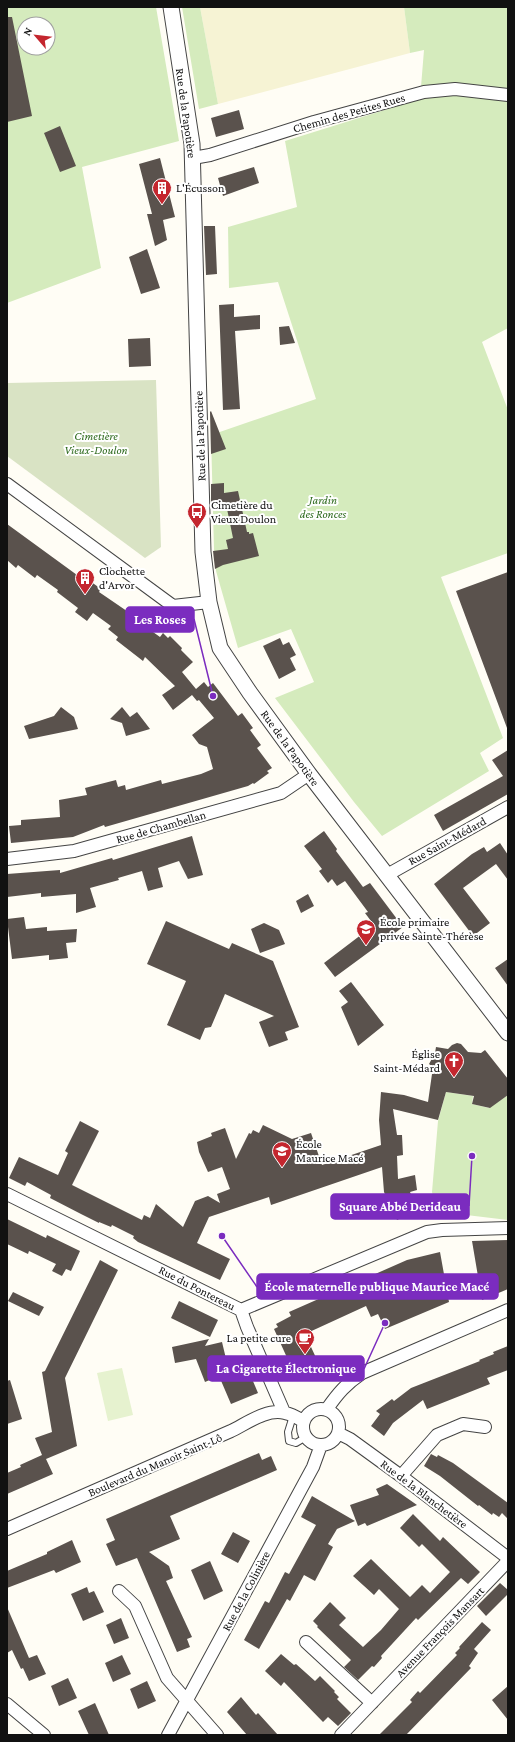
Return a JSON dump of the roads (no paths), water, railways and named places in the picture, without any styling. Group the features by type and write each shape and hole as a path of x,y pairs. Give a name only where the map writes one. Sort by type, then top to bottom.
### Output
{"street":[{"name":"Rue de la Papotière","path":"170,7 193,158 203,552 209,602 220,648 250,693 309,774 508,1034"},
{"name":"Chemin des Petites Rues","path":"193,158 210,155 314,122 424,92 455,89 508,95"},
{"path":"7,484 173,606 209,602"},
{"name":"Rue de Chambellan","path":"7,858 74,852 281,794 309,774"},
{"name":"Rue Saint-Médard","path":"387,875 508,807"},
{"name":"Rue du Pontereau","path":"7,1194 241,1310 427,1232 442,1230 508,1228"},
{"path":"241,1310 247,1327 294,1416 303,1431 306,1438 311,1442 321,1445 330,1443 338,1433 338,1419 334,1413 327,1409 322,1408 294,1416"},
{"path":"327,1409 339,1391 362,1373 508,1310"},
{"name":"Boulevard du Manoir Saint-Lô","path":"7,1529 231,1432 259,1417 267,1414 294,1416"},
{"path":"401,1476 437,1435 463,1424 485,1427"},
{"name":"Rue de la Blanchetière","path":"338,1433 350,1439 401,1476 508,1559"},
{"name":"Rue de la Colinière","path":"168,1735 313,1467 321,1445"},
{"name":"Avenue François Mansart","path":"341,1735 508,1559"},
{"path":"119,1591 135,1606 167,1678 217,1735"},
{"path":"306,1642 372,1703"},
{"path":"7,1704 44,1735"}],"lane":[{"path":"294,1416 288,1432 289,1441 296,1443 306,1438"}],"place":[{"name":"L'Écusson","path":"162,205"},
{"name":"Cimetière du Vieux Doulon","path":"197,529"},
{"name":"Clochette d'Arvor","path":"85,595"},
{"name":"Les Roses","path":"213,696"},
{"name":"École primaire privée Sainte-Thérèse","path":"366,946"},
{"name":"Église Saint-Médard","path":"454,1078"},
{"name":"Square Abbé Derideau","path":"472,1156"},
{"name":"École Maurice Macé","path":"282,1168"},
{"name":"École maternelle publique Maurice Macé","path":"222,1236"},
{"name":"La Cigarette Électronique","path":"385,1323"},
{"name":"La petite cure","path":"305,1355"}],"park label":[{"name":"Cimetière Vieux-Doulon","path":"96,443"},
{"name":"Jardin des Ronces","path":"323,507"}]}
